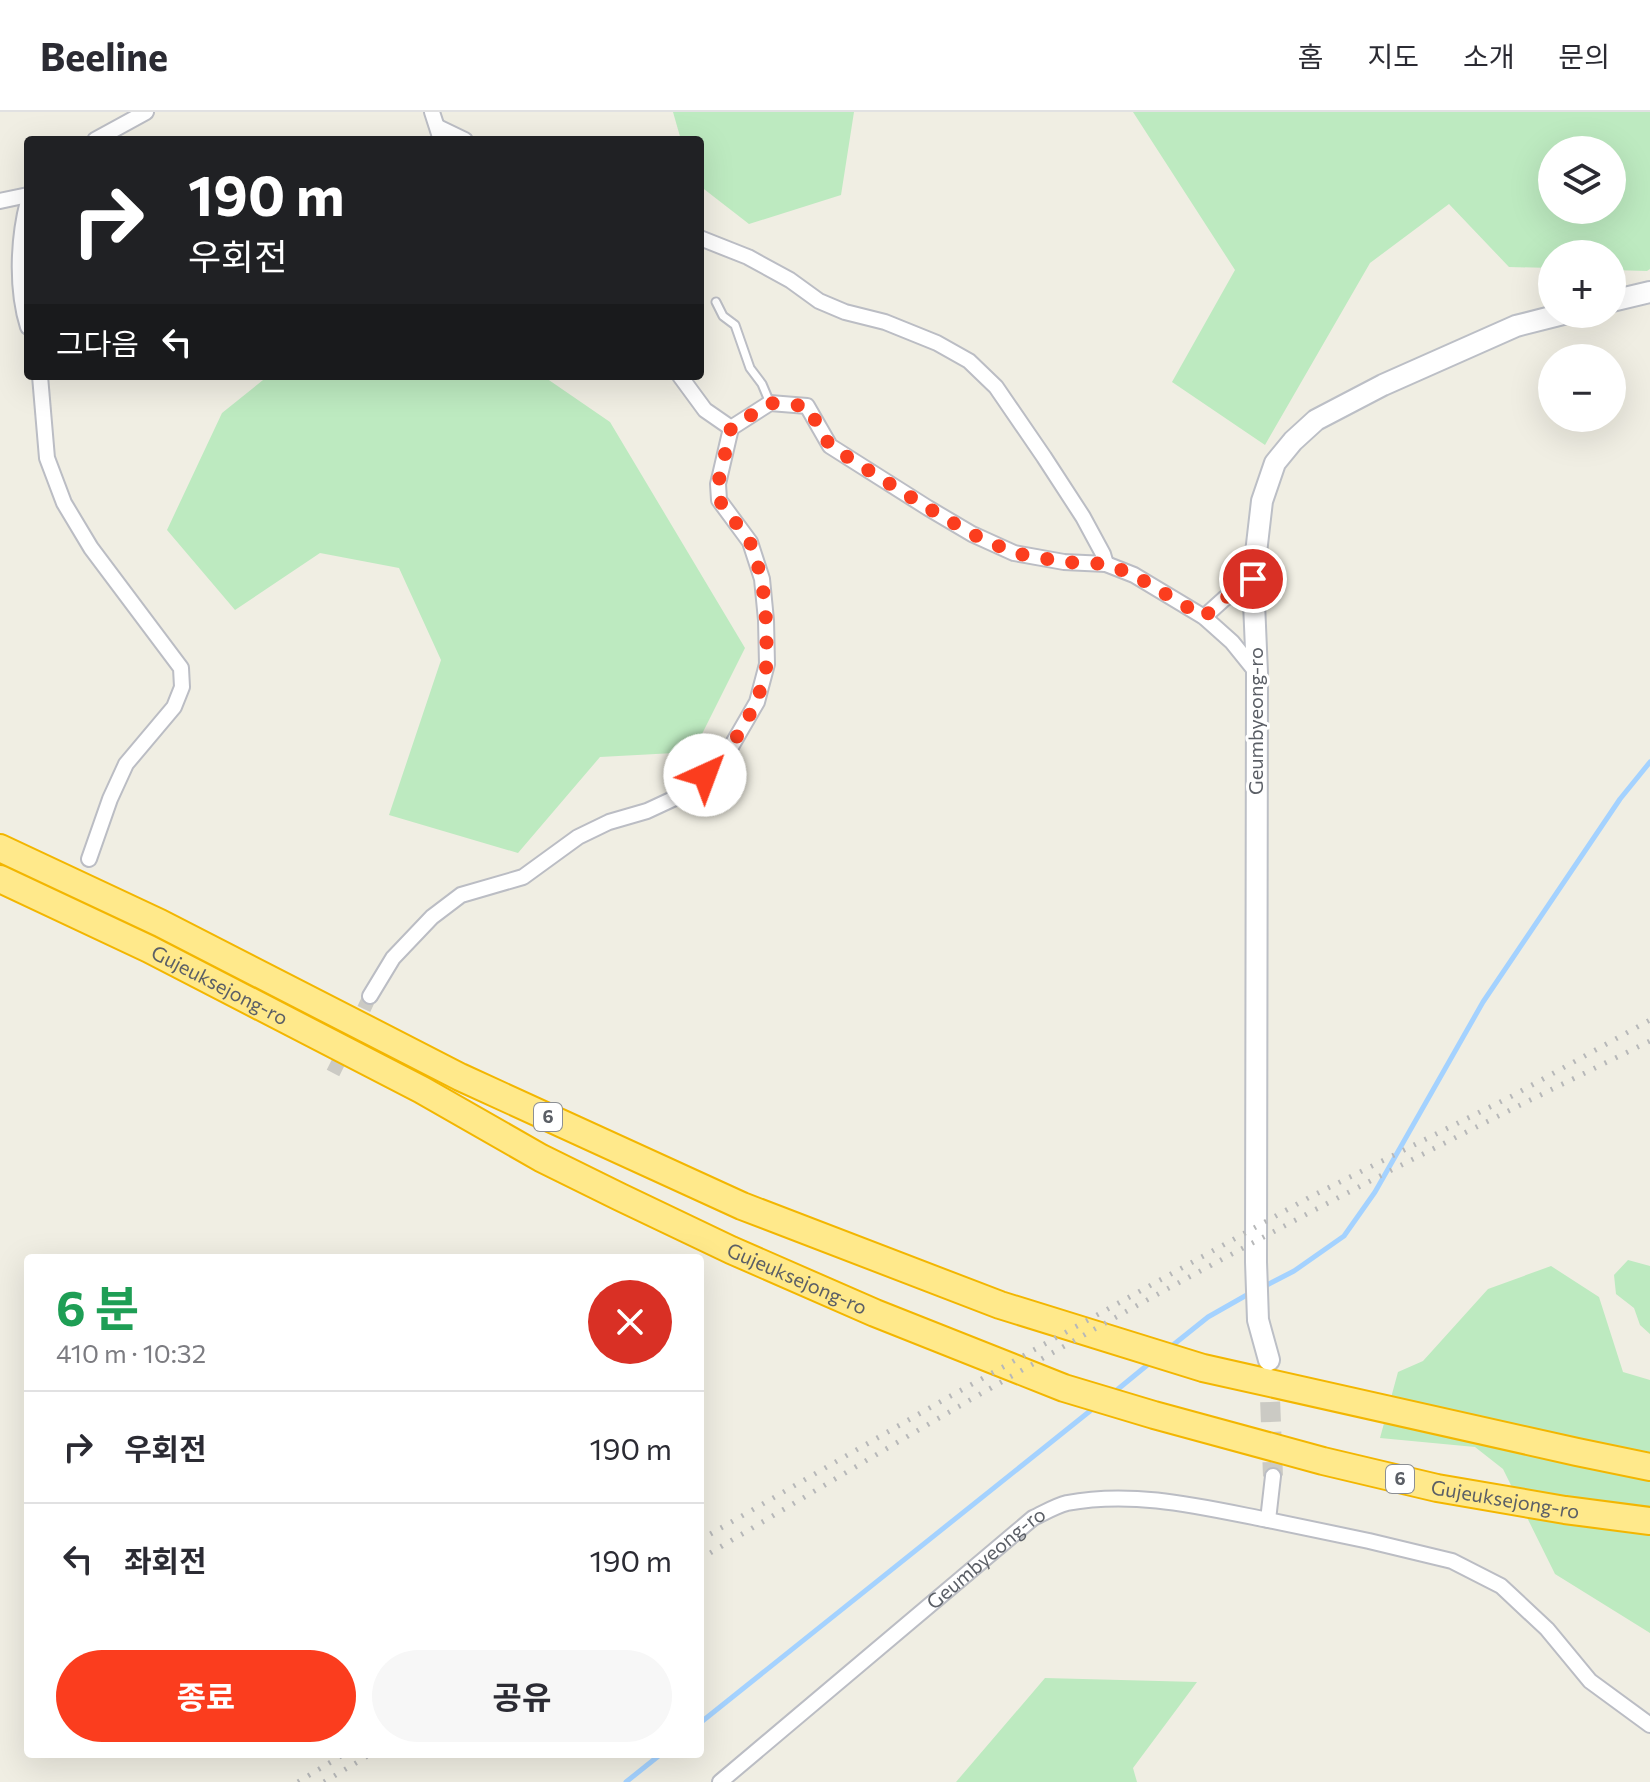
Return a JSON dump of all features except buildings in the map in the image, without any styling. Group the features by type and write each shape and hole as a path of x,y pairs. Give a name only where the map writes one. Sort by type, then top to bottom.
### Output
{"highway":[{"name":"Gujeuksejong-ro","path":"0,848 160,923 460,1077 742,1206 1000,1305 1203,1368 1650,1467"},
{"name":"Gujeuksejong-ro","path":"0,879 163,956 620,1197 875,1313 1064,1388 1323,1461 1437,1488 1650,1521"}],"street":[{"path":"102,136 146,112"},
{"path":"432,112 439,134"},
{"path":"0,201 24,198"},
{"path":"24,217 21,284 24,302"},
{"path":"704,240 762,265 819,301 845,312 885,322 937,343 969,361 996,387 1038,448 1083,517 1106,564"},
{"path":"1626,298 1650,292"},
{"name":"Geumbyeong-ro","path":"1269,1360 1258,1320 1256,1262 1257,673 1253,579 1262,501 1275,463 1316,420 1383,385 1516,326 1538,320"},
{"path":"40,380 47,458 64,503 91,548 181,668 182,687 174,707 126,764 89,859"},
{"path":"683,380 705,410 731,428"},
{"path":"370,996 393,958 432,917 461,895 523,877 578,837 675,798 728,752 757,702 767,664 766,620 762,579 750,542 719,500 718,484 731,428 770,403 807,406 830,446 972,534 1014,553 1064,562 1106,564 1134,575 1204,617 1232,642 1257,673"},
{"path":"1204,617 1253,579"},
{"path":"1268,1520 1273,1476"},
{"name":"Geumbyeong-ro","path":"720,1782 1033,1518 1064,1504 1112,1497 1180,1503 1452,1561 1501,1586 1547,1629 1590,1681 1650,1725"}],"lane":[{"path":"716,302 723,316 735,325 750,368 762,384 770,403"}],"green space":[{"path":"673,112 854,112 841,195 749,224 704,189 704,136 680,136"},
{"path":"1133,112 1650,112 1650,269 1647,271 1626,270 1626,240 1538,240 1538,268 1509,267 1449,204 1370,263 1265,445 1172,382 1235,270"},
{"path":"263,380 549,380 610,422 745,648 693,752 600,757 518,853 389,815 441,660 399,568 320,553 235,610 167,530 222,413"},
{"path":"1628,1260 1650,1266 1650,1334 1640,1325 1634,1308 1616,1294 1614,1275"},
{"path":"1551,1266 1599,1297 1623,1372 1650,1380 1650,1633 1555,1574 1503,1469 1475,1447 1380,1438 1398,1372 1423,1361 1488,1289"},
{"path":"1045,1678 1197,1682 1133,1768 1137,1782 956,1782"}],"waterway":[{"path":"1261,1288 1294,1271 1344,1236 1375,1192 1483,1002 1620,799 1650,762"},
{"path":"1168,1349 1208,1317 1252,1292"},
{"path":"1112,1394 1151,1362"},
{"path":"704,1720 1095,1407"},
{"path":"626,1782 656,1758"}],"tunnel":[{"path":"355,1028 370,996"},
{"path":"333,1073 346,1047"},
{"path":"1269,1372 1273,1476"}],"railway":[{"path":"704,1538 938,1403 1310,1197 1512,1096 1650,1020"},
{"path":"704,1557 958,1407 1272,1232 1650,1041"},
{"path":"298,1782 337,1758"},
{"path":"324,1782 364,1758"}],"route":[{"path":"705,775 728,752 757,702 767,664 762,579 750,542 719,500 718,484 731,428 770,403 807,406 830,446 972,534 1014,553 1064,562 1106,564 1134,575 1204,617 1253,579"}]}
